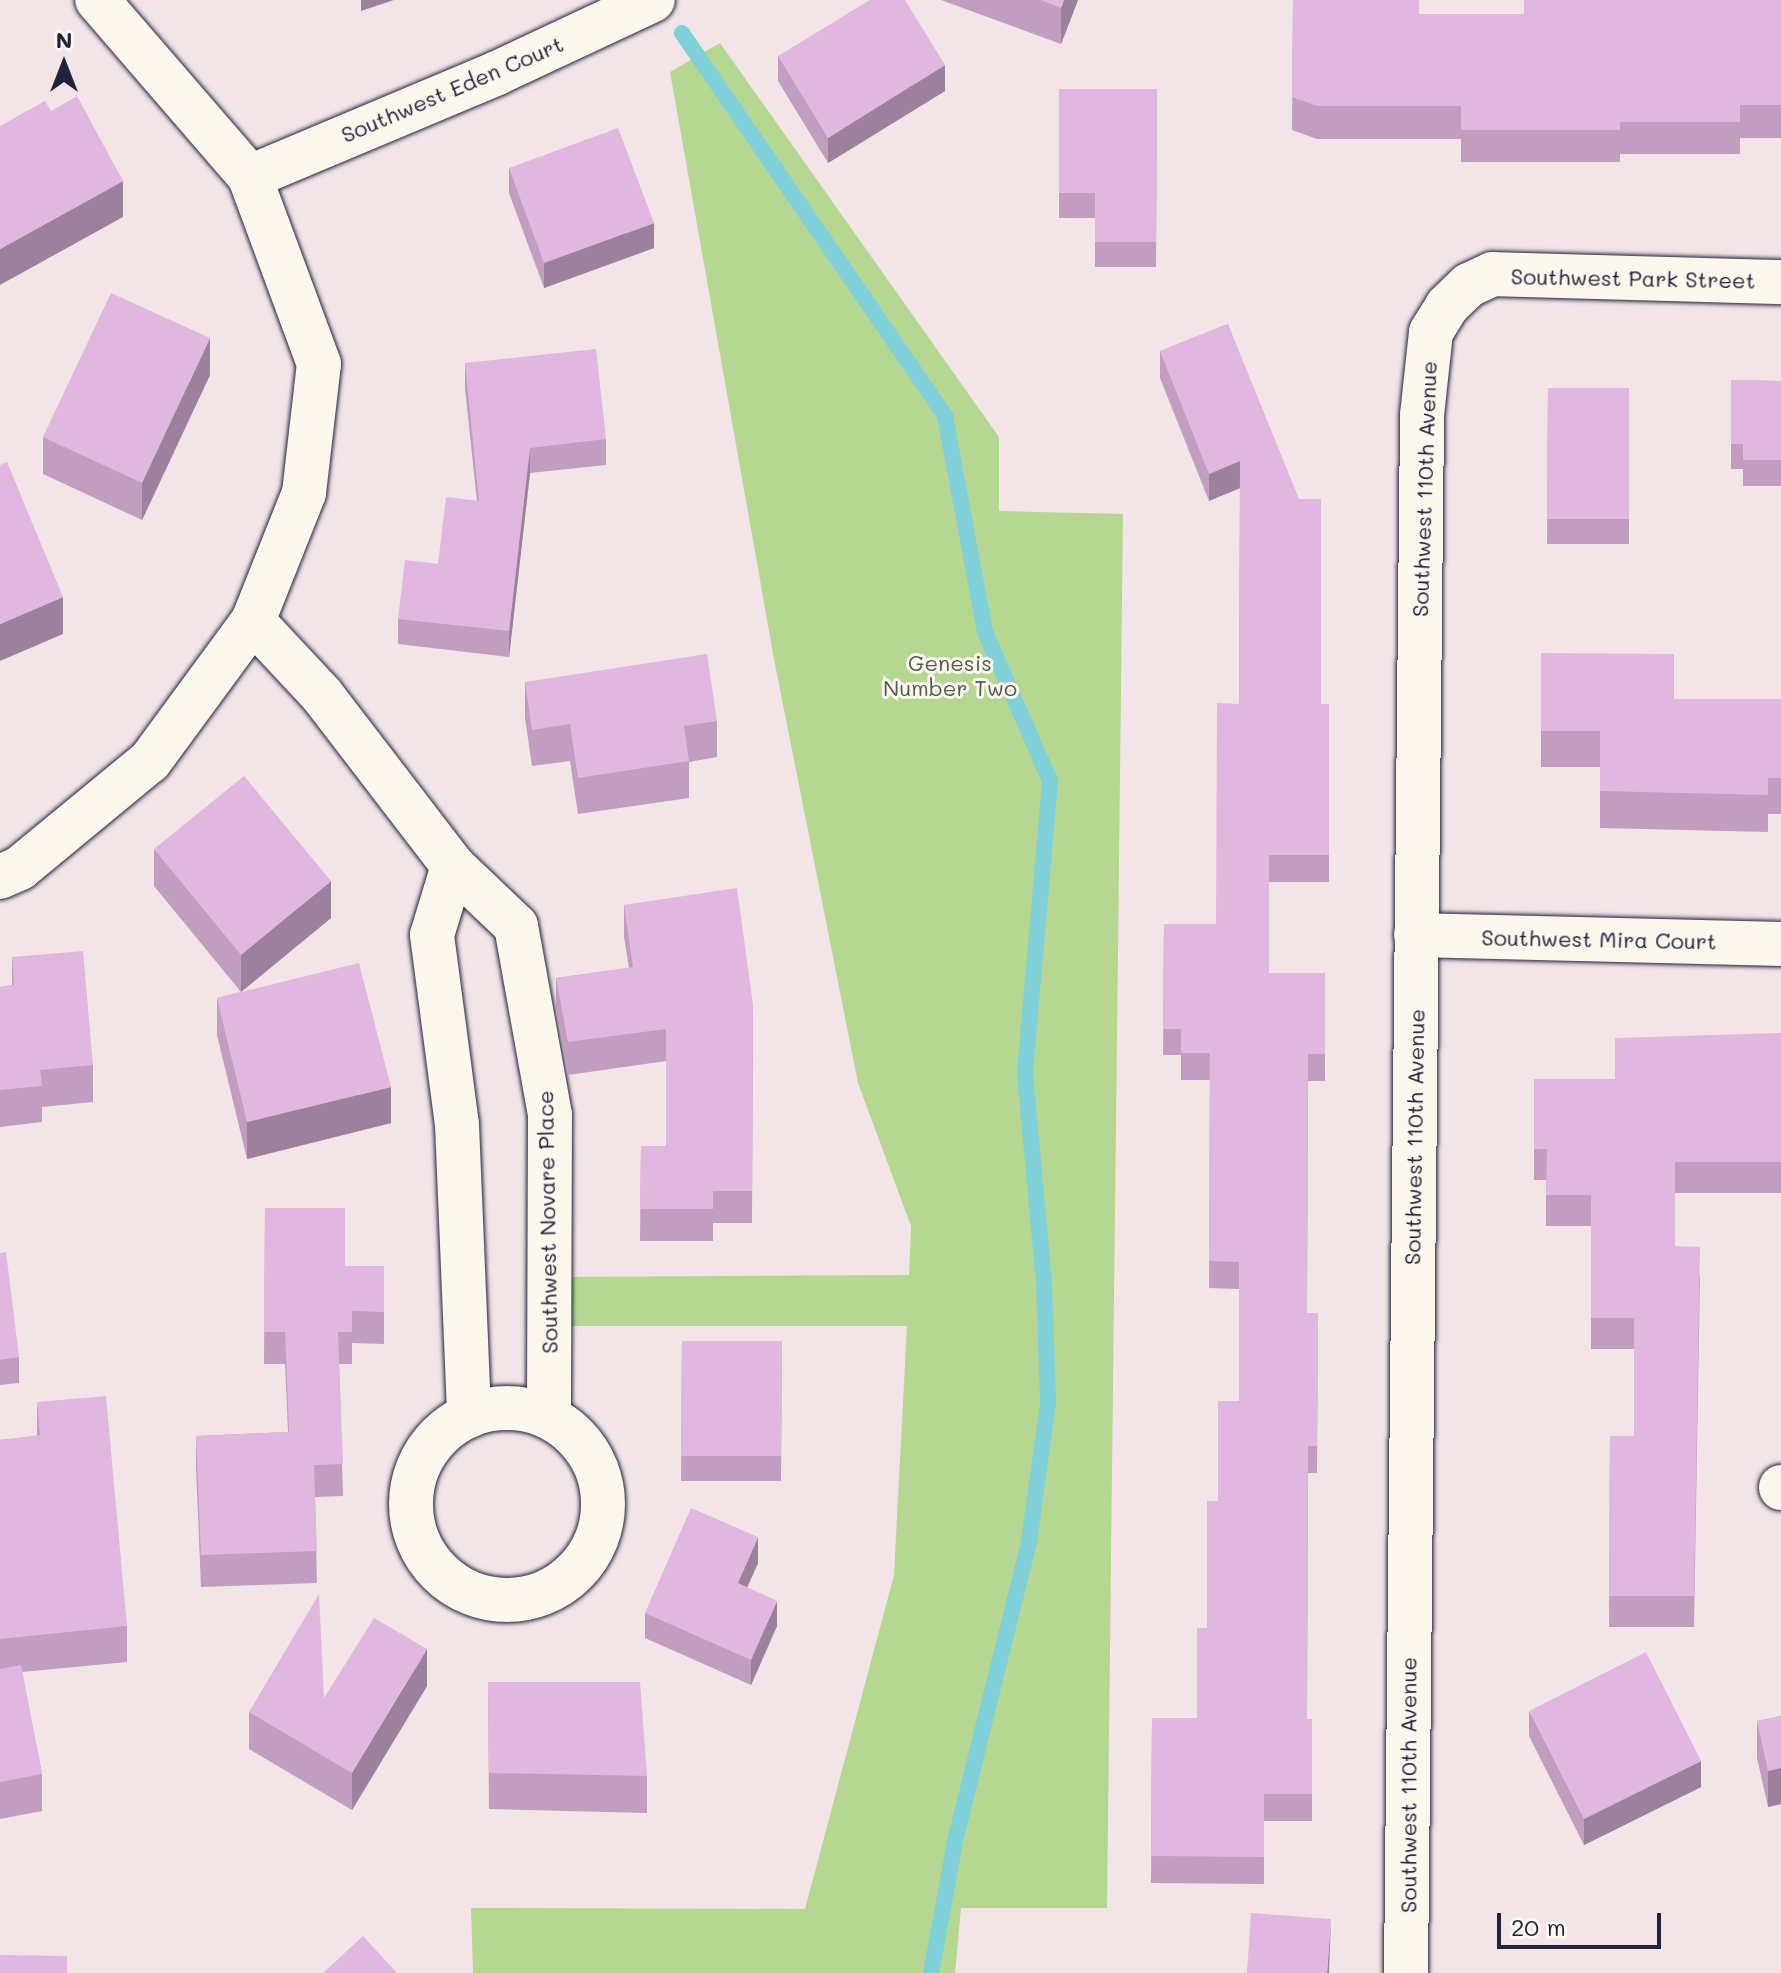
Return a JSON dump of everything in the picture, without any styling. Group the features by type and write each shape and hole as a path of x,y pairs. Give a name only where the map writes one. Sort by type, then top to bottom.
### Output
{"street":[{"path":"0,877 20,868 150,761 253,621 304,493 319,364 250,177 97,0"},
{"name":"Southwest Eden Court","path":"250,177 497,73 653,0"},
{"name":"Southwest Park Street","path":"1447,306 1469,285 1493,274 1781,282"},
{"name":"Southwest 110th Avenue","path":"1406,1973 1424,389 1431,332 1447,306"},
{"name":"Southwest Novare Place","path":"253,621 322,695 453,866 516,926 536,1015 550,1115 549,1417"},
{"path":"453,866 432,935 457,1125 469,1416"},
{"name":"Southwest Mira Court","path":"1416,935 1781,944"},
{"path":"522,1409 549,1417 576,1436 595,1462 604,1493 602,1526 589,1556 567,1580 538,1596 506,1601 474,1595 446,1579 424,1554 412,1524 411,1491 421,1460 441,1434 469,1416 522,1409"}],"green space":[{"name":"Genesis Number Two","path":"720,43 999,437 999,511 1123,514 1107,1908 961,1908 955,1973 473,1973 471,1908 805,1909 894,1575 907,1326 564,1326 566,1277 909,1275 911,1226 858,1083 774,659 670,72"}],"building":[{"path":"870,0 905,0 945,65 828,138 778,56"},
{"path":"1041,0 1064,0 1061,8"},
{"path":"1293,0 1419,0 1419,14 1524,14 1524,0 1781,0 1781,105 1740,105 1740,122 1620,122 1620,130 1461,130 1461,106 1317,106 1292,97"},
{"path":"1059,89 1157,89 1156,242 1095,242 1095,193 1059,193"},
{"path":"77,96 123,181 0,249 0,126 45,101 51,111"},
{"path":"618,128 654,223 544,263 509,168"},
{"path":"111,293 210,338 142,483 43,437"},
{"path":"1228,324 1299,499 1321,499 1321,704 1329,704 1329,855 1269,855 1269,973 1325,973 1325,1054 1308,1054 1307,1313 1318,1313 1317,1446 1308,1446 1307,1719 1312,1719 1312,1794 1264,1794 1264,1857 1151,1856 1152,1718 1197,1718 1197,1628 1207,1628 1207,1501 1218,1501 1218,1401 1239,1401 1239,1262 1209,1261 1210,1053 1181,1053 1181,1029 1163,1029 1164,924 1216,924 1217,703 1239,704 1240,461 1209,474 1160,351"},
{"path":"596,349 606,439 530,448 509,631 398,619 405,560 438,564 446,497 479,501 465,363"},
{"path":"1731,380 1781,381 1781,460 1743,460 1743,444 1731,444"},
{"path":"1548,388 1629,388 1629,519 1547,519"},
{"path":"7,462 63,597 0,624 0,465"},
{"path":"1541,653 1674,654 1674,699 1781,699 1781,778 1768,778 1768,795 1600,791 1600,731 1541,731"},
{"path":"707,654 717,721 684,726 689,761 578,778 570,724 532,730 525,682"},
{"path":"244,776 331,881 241,955 154,849"},
{"path":"737,888 753,1005 752,1191 713,1191 713,1209 640,1209 641,1146 666,1146 666,1029 568,1042 556,978 633,967 624,905"},
{"path":"83,951 93,1065 40,1070 42,1086 0,1090 0,987 14,985 12,957"},
{"path":"359,963 391,1087 247,1122 217,998"},
{"path":"1781,1033 1781,1162 1675,1162 1675,1246 1700,1247 1694,1596 1609,1596 1610,1436 1634,1436 1634,1318 1591,1318 1591,1195 1546,1195 1547,1149 1534,1149 1534,1079 1615,1079 1615,1038"},
{"path":"265,1208 345,1208 345,1266 384,1266 384,1312 352,1311 352,1332 338,1332 343,1464 314,1465 317,1551 201,1555 196,1436 289,1432 285,1332 264,1332"},
{"path":"6,1252 19,1357 0,1360 0,1253"},
{"path":"682,1341 782,1341 781,1456 681,1456"},
{"path":"106,1396 127,1626 0,1639 0,1440 40,1435 37,1402"},
{"path":"691,1508 758,1537 738,1583 777,1601 751,1660 645,1613"},
{"path":"319,1594 324,1698 374,1618 427,1649 352,1773 249,1712"},
{"path":"1646,1652 1701,1761 1584,1819 1529,1711"},
{"path":"21,1665 42,1774 0,1782 0,1669"},
{"path":"488,1682 640,1682 647,1776 489,1773"},
{"path":"1781,1716 1781,1768 1768,1771 1757,1721"},
{"path":"1251,1913 1331,1919 1327,1973 1247,1973"},
{"path":"363,1936 397,1973 323,1973"},
{"path":"0,1955 67,1956 67,1973 0,1973"}],"waterway":[{"path":"682,33 945,416 985,632 1050,781 1025,1074 1044,1281 1048,1403 1029,1542 956,1836 931,1973"}]}
